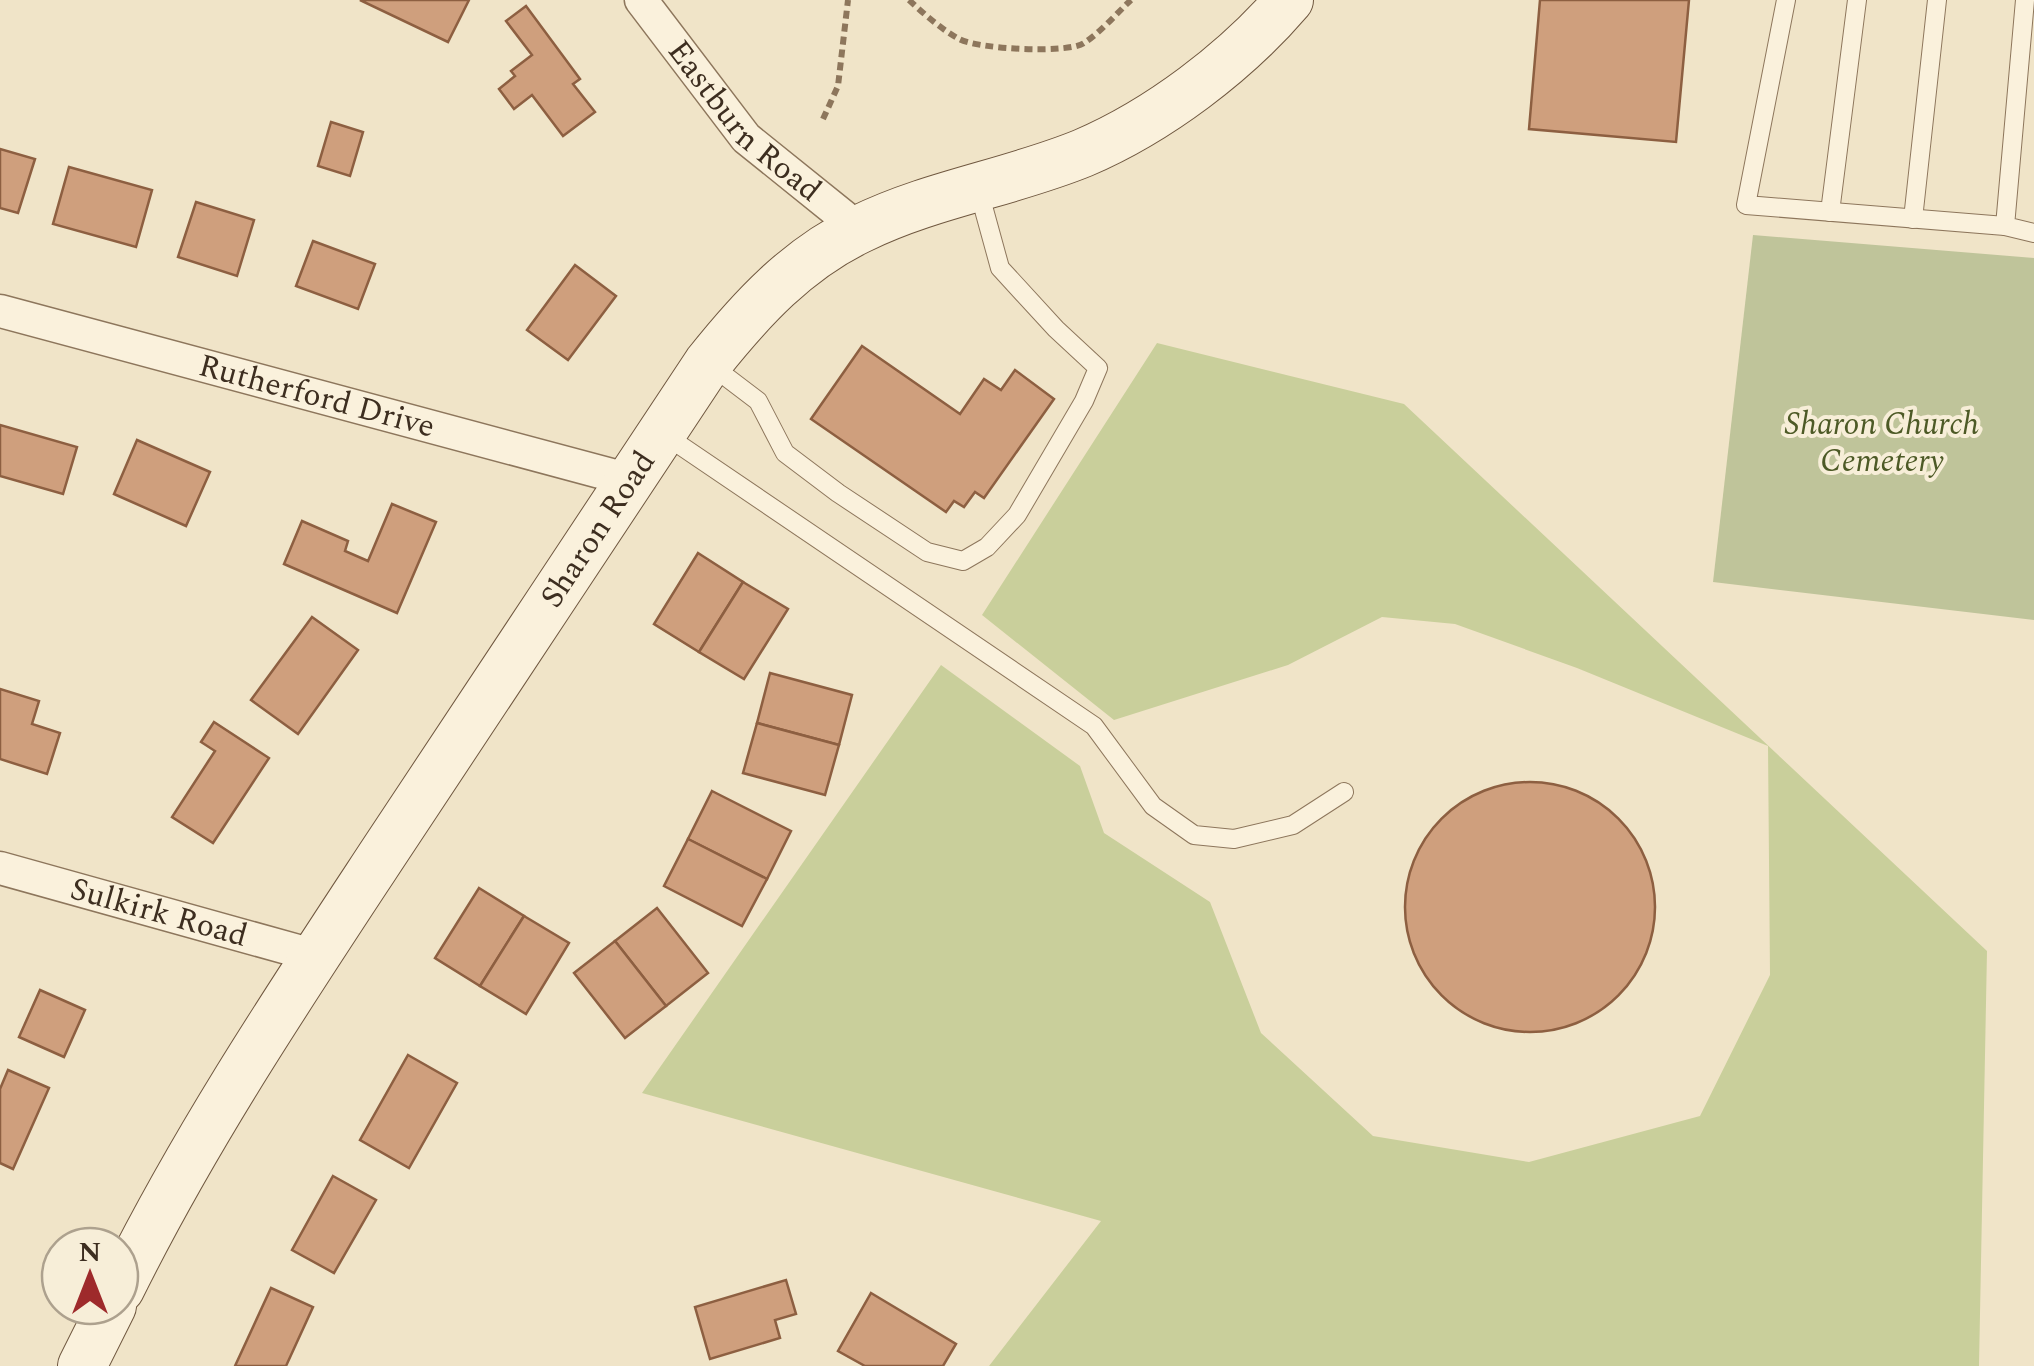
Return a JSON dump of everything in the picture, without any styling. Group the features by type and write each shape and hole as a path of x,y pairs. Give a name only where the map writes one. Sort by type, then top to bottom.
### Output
{"main road":[{"name":"Sharon Road","path":"140,1252 211,1121 316,956 708,363 745,316 789,275 859,230 922,203 1082,153 1157,113 1220,67 1288,0"},
{"path":"82,1366 102,1326"}],"street":[{"name":"Eastburn Road","path":"641,0 746,138 859,230"},
{"name":"Rutherford Drive","path":"0,311 630,480"},
{"name":"Sulkirk Road","path":"0,868 316,956"}],"lane":[{"path":"1786,0 1746,205 2005,226 2034,233"},
{"path":"1830,212 1857,0"},
{"path":"1913,219 1937,0"},
{"path":"2005,226 2025,0"},
{"path":"708,363 758,401 785,453 926,552 962,561 987,547 1017,514 1084,401 1098,368 1000,268 978,187"},
{"path":"662,433 1094,726 1153,806 1194,835 1234,839 1293,825 1344,792"}],"path":[{"path":"823,119 838,86 848,0"},
{"path":"909,0 962,42 1065,49 1082,45 1131,0"}],"green space":[{"name":"Sharon Church Cemetery","path":"1753,235 2034,258 2034,620 1713,582"},
{"path":"1157,343 1404,404 1987,951 1979,1366 989,1366 1101,1221 642,1093 941,665 1080,766 1104,833 1210,902 1261,1033 1373,1136 1529,1162 1700,1116 1770,975 1768,746 1577,668 1455,624 1382,617 1288,665 1114,720 982,615"}],"building":[{"path":"360,0 469,0 448,42"},
{"path":"1540,0 1689,0 1676,142 1529,129"},
{"path":"526,6 580,79 573,84 595,112 563,136 532,95 514,109 499,89 515,76 511,71 532,55 506,21"},
{"path":"331,122 363,132 350,176 318,166"},
{"path":"0,149 35,159 18,213 0,208"},
{"path":"69,167 152,190 136,247 53,224"},
{"path":"196,202 254,220 237,276 178,257"},
{"path":"313,241 375,264 358,309 296,286"},
{"path":"575,265 616,296 568,360 527,330"},
{"path":"862,346 960,414 984,379 1001,390 1015,370 1054,399 984,498 975,492 964,507 954,501 946,512 811,419"},
{"path":"0,425 77,447 63,494 0,476"},
{"path":"137,440 210,472 186,526 114,494"},
{"path":"392,504 436,522 397,613 284,564 302,521 348,541 345,551 368,561"},
{"path":"698,553 743,582 699,652 654,624"},
{"path":"743,582 788,609 744,679 699,652"},
{"path":"312,617 358,650 298,734 251,700"},
{"path":"770,673 852,695 839,745 757,723"},
{"path":"0,689 39,701 32,724 60,733 47,774 0,759"},
{"path":"214,722 269,758 213,843 172,817 215,751 201,742"},
{"path":"757,723 839,745 825,795 743,773"},
{"path":"1530,782 1578,792 1618,819 1645,859 1655,907 1645,955 1618,995 1578,1022 1530,1032 1482,1022 1442,995 1415,955 1405,907 1415,859 1442,819 1482,792"},
{"path":"712,791 791,831 767,879 688,839"},
{"path":"688,839 767,879 742,926 664,886"},
{"path":"479,888 524,916 480,986 435,958"},
{"path":"657,908 708,973 666,1006 615,941"},
{"path":"524,916 569,943 526,1014 480,986"},
{"path":"615,941 666,1006 625,1038 574,973"},
{"path":"40,990 85,1010 64,1057 19,1037"},
{"path":"408,1055 457,1083 409,1168 360,1140"},
{"path":"8,1070 49,1088 13,1169 0,1163 0,1089"},
{"path":"333,1176 376,1200 334,1273 292,1250"},
{"path":"786,1280 796,1314 775,1320 780,1338 710,1359 695,1307"},
{"path":"271,1288 313,1307 286,1366 235,1366"},
{"path":"871,1293 956,1344 943,1366 865,1366 838,1351"}]}
